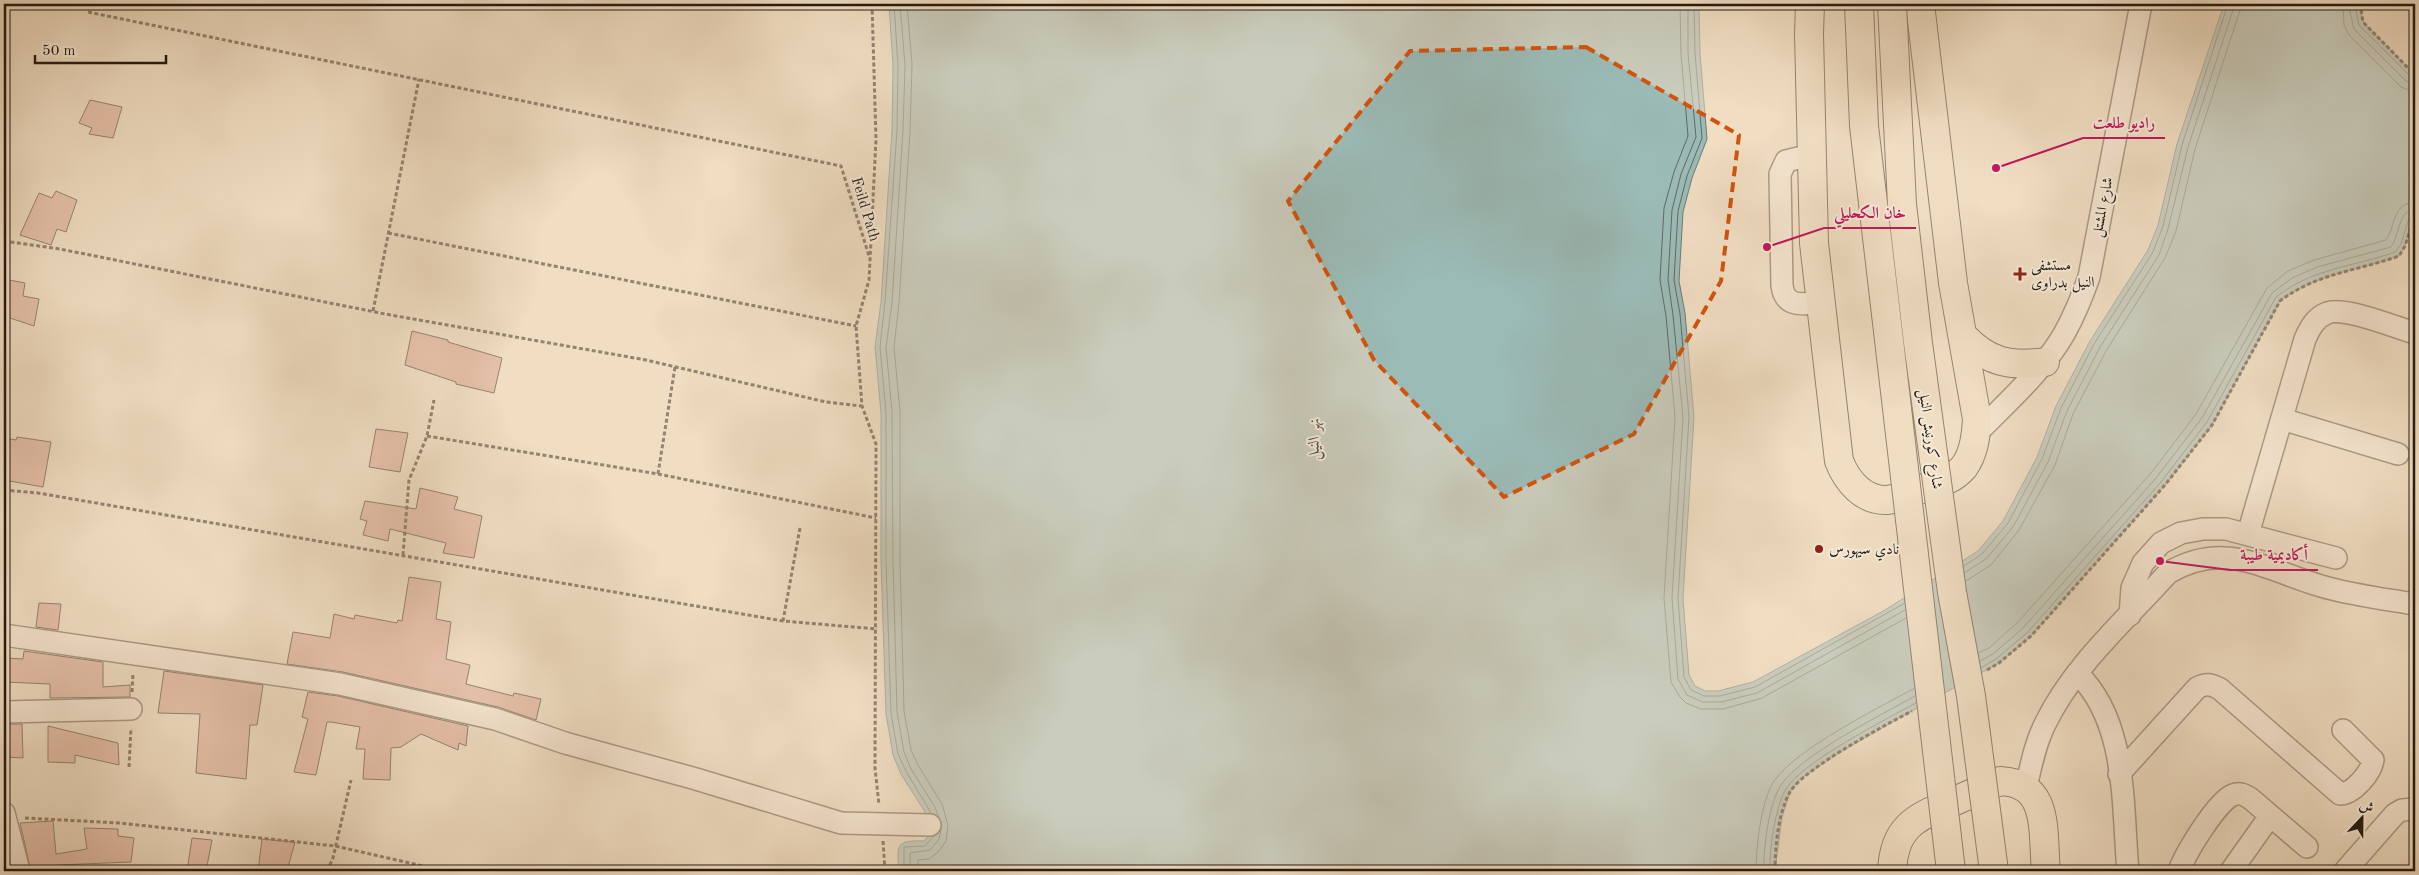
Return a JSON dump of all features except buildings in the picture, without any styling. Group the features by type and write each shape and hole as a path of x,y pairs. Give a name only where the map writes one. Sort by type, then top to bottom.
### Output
{"highway":[{"path":"1810,4 1814,243 1839,462 1849,481 1857,489 1872,497 1888,500 1951,480 1964,467 1972,451 1977,419 1953,283 1920,4"},
{"name":"شارع كورنيش النيل","path":"1859,4 1864,126 1951,871"},
{"name":"شارع كورنيش النيل","path":"1892,4 1902,204 1917,334 1952,592 1971,696 1994,871"},
{"path":"1962,336 1975,349 1991,358 2008,363 2045,362"},
{"path":"1892,871 1893,855 1902,834 1918,816 2000,781 2014,782 2026,787 2035,797 2040,809 2046,871"}],"street":[{"name":"شارع المشتل","path":"1976,433 2045,362 2063,335 2078,307 2089,277 2141,4"},
{"path":"1812,155 1786,161 1780,174 1782,286 1787,300 1794,304 1821,303"},
{"path":"2248,534 2305,339 2313,323 2328,312 2346,313 2415,333"},
{"path":"2282,419 2398,454"},
{"path":"2130,616 2132,588 2143,563 2161,543 2181,533 2204,528 2226,528 2336,558"},
{"path":"2026,787 2033,756 2044,726 2058,698 2077,673 2168,573 2184,564 2201,558 2219,556 2274,568 2322,587 2415,604"},
{"path":"4,634 340,684 496,719 564,743 696,779 841,823 930,826"},
{"path":"2077,673 2092,688 2106,715 2115,744 2128,871"},
{"path":"2119,774 2196,688 2204,684 2213,684 2220,689 2340,794 2351,791 2369,770 2373,760 2343,730"},
{"path":"4,712 131,709"},
{"path":"2179,871 2194,841 2226,798 2234,794 2243,794 2307,847"},
{"path":"2344,871 2395,814 2402,810 2413,809"},
{"path":"4,815 19,871"},
{"path":"2230,871 2270,816"}],"path":[{"path":"872,4 876,139 869,280 856,326 862,406 876,444 877,629 875,768 885,871"},
{"path":"2362,4 2362,22 2415,75"},
{"path":"88,12 418,79 372,311"},
{"name":"Feild Path","path":"418,79 841,166 870,259"},
{"path":"1983,672 1999,663 2031,636 2165,485 2212,424 2280,301 2298,287 2322,277 2399,256 2405,246 2415,213"},
{"path":"388,233 856,326"},
{"path":"4,241 60,249 372,311 675,367 826,402 862,406"},
{"path":"658,474 675,367"},
{"path":"403,555 409,480 427,436 434,400"},
{"path":"427,436 658,474 876,518"},
{"path":"4,490 38,493 783,621 877,629"},
{"path":"783,621 800,528"},
{"path":"1775,871 1782,817 1790,792 1799,780 1837,754 1917,708"},
{"path":"327,871 351,780"},
{"path":"4,815 119,823 335,846 445,871"}],"highlighted area":[{"path":"1586,47 1739,135 1721,281 1634,434 1504,497 1374,360 1288,201 1410,51"}],"water":[{"name":"نهر النيل","path":"889,4 1699,4 1700,53 1707,139 1692,178 1683,212 1679,281 1685,313 1694,417 1683,598 1689,675 1695,686 1705,691 1718,691 1753,682 1885,610 1978,551 2003,521 2037,457 2056,406 2090,341 2148,250 2158,225 2177,144 2224,4 2363,4 2361,10 2363,22 2415,75 2415,213 2405,246 2399,256 2323,278 2308,284 2280,301 2212,425 2165,485 2031,636 1999,663 1837,754 1799,780 1790,792 1782,817 1775,871 899,871 898,850 900,846 903,843 924,841 929,835 930,826 925,812 901,774 893,755 886,714 881,561 881,413 875,347 881,302 892,130 893,65"}],"place":[{"name":"راديو طلعت","path":"1996,168"},
{"name":"خان الكحليلي","path":"1767,247"},
{"name":"مستشفى النيل بدراوى","path":"2020,274"},
{"name":"نادي سيهورس","path":"1819,549"},
{"name":"أكاديمية طيبة","path":"2160,561"}]}
